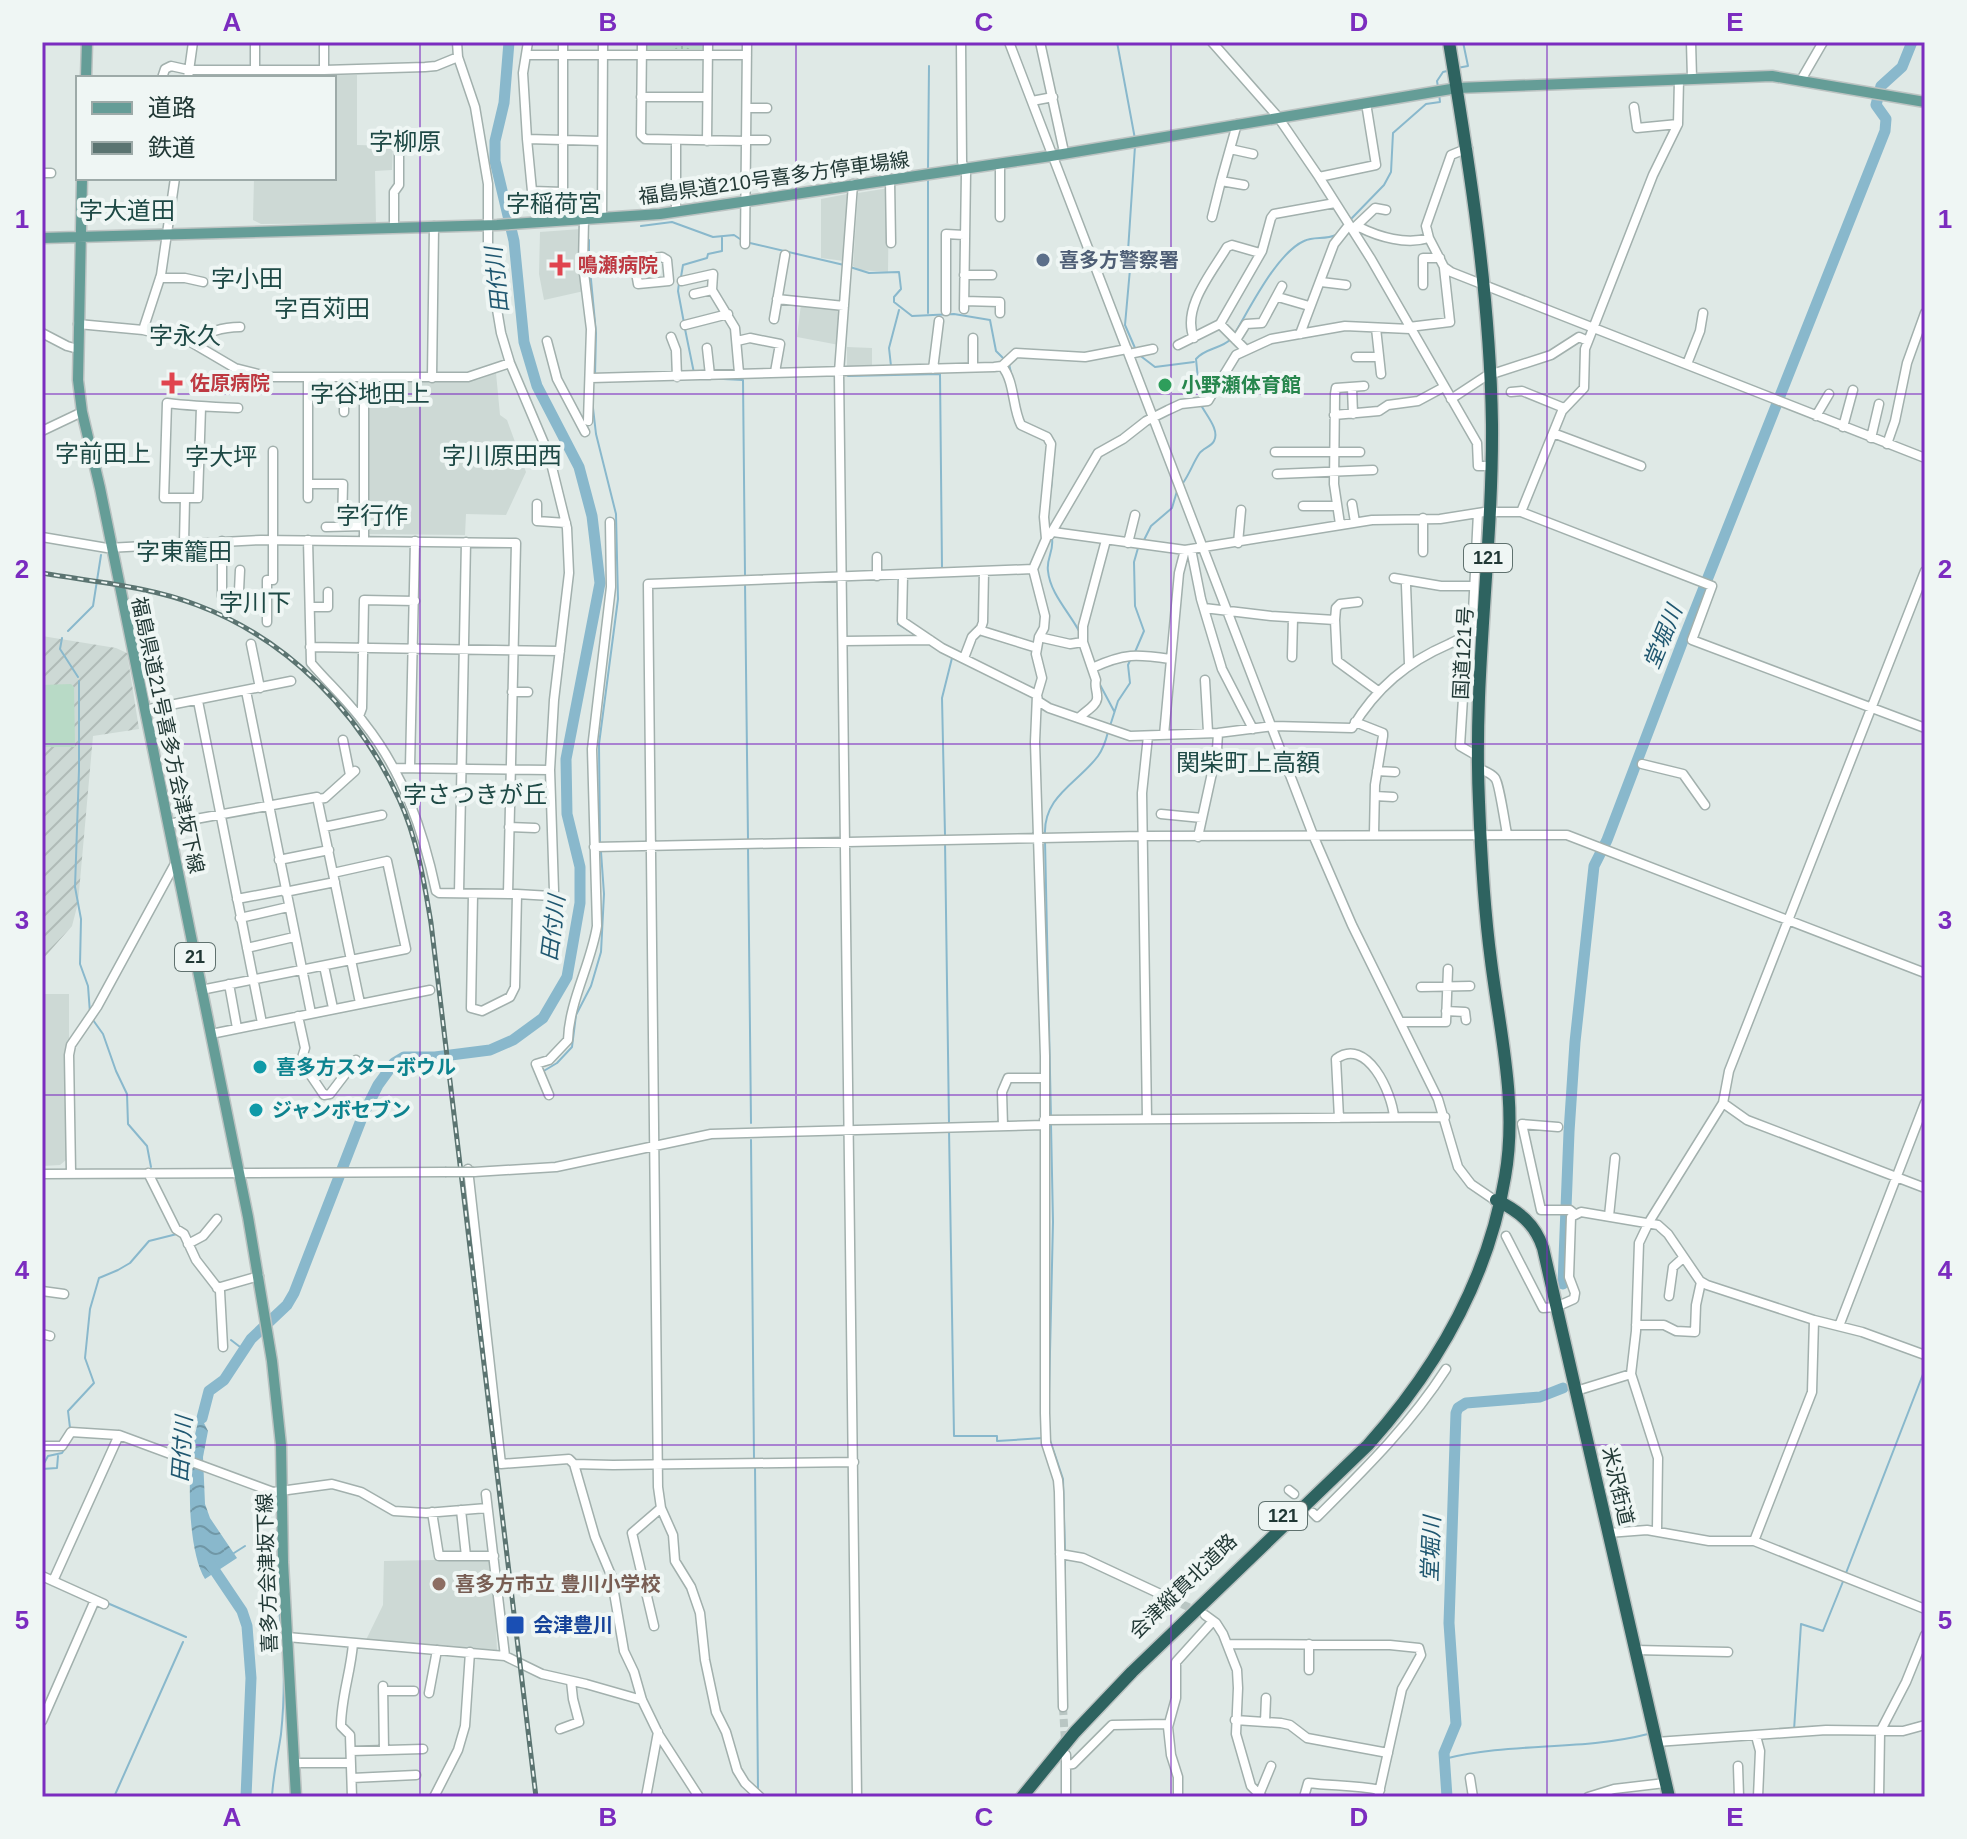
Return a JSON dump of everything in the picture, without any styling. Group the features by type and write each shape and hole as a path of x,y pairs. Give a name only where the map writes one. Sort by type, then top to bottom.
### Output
{"highway":[{"name":"国道121号","path":"1449,42 1468,148 1486,286 1491,375 1491,466 1474,633 1480,835 1484,901 1504,1038 1510,1113 1516,1126 1497,1200"},
{"name":"国道121号","path":"1497,1200 1507,1075"},
{"name":"米沢街道","path":"1497,1200 1528,1220 1538,1235 1669,1797"},
{"name":"会津縦貫北道路","path":"1015,1797 1050,1751 1096,1700 1356,1446 1395,1403 1435,1346 1461,1297 1497,1200"},
{"name":"会津縦貫北道路","path":"1022,1797 1101,1704 1368,1445 1397,1413 1440,1351 1462,1310 1478,1275 1497,1200"}],"main road":[{"path":"86,76 87,42"},
{"name":"福島県道210号喜多方停車場線","path":"42,238 492,225 676,211 1051,156 1457,88 1772,76 1925,102"},
{"name":"福島県道21号喜多方会津坂下線","path":"82,180 78,380 82,412 211,1034 259,1276 270,1349"},
{"name":"喜多方会津坂下線","path":"270,1349 281,1434 296,1797"}],"street":[{"path":"188,74 193,42"},
{"path":"255,42 255,70"},
{"path":"324,42 324,70"},
{"path":"308,540 311,663 359,716 394,768 425,844 436,891 551,896 554,891 550,770 554,700 570,556 566,523 549,455 510,363 493,294 488,184 475,107 458,57 457,42"},
{"path":"528,42 523,73 532,191 537,193 563,192 563,42"},
{"path":"602,218 603,42"},
{"path":"642,42 641,135 645,139 766,140"},
{"path":"707,141 708,42"},
{"path":"745,244 747,42"},
{"path":"961,42 962,162 965,169 964,305 1000,302 1000,313"},
{"path":"1009,42 1313,835 1352,925 1445,1117 1458,1167 1471,1184 1497,1200"},
{"path":"1040,42 1064,152"},
{"path":"1212,42 1278,117 1352,227 1477,443 1478,466 1491,466"},
{"path":"1691,42 1692,78"},
{"path":"1801,80 1823,42"},
{"path":"526,55 747,55"},
{"path":"163,76 169,66 188,74 324,70 436,66 458,57"},
{"path":"1521,512 1564,408 1584,388 1584,354 1588,341 1653,175 1678,124 1679,79"},
{"path":"641,97 707,97"},
{"path":"1032,101 1053,97"},
{"path":"1319,177 1376,165 1366,103"},
{"path":"1634,107 1637,128 1678,124"},
{"path":"747,108 767,108"},
{"path":"1212,217 1237,124"},
{"path":"527,139 601,141"},
{"path":"676,141 676,211"},
{"path":"394,227 394,192 399,185 399,145"},
{"path":"1468,148 1451,155 1426,226 1442,262 1451,272 1925,458"},
{"path":"1230,149 1253,154"},
{"path":"1000,163 1000,217"},
{"path":"143,330 160,278 175,180"},
{"path":"890,180 891,243"},
{"path":"1221,181 1244,185"},
{"path":"853,184 839,372 844,577 857,1797"},
{"path":"1178,345 1220,324 1260,253 1274,214 1335,203"},
{"path":"1300,334 1334,244 1375,208 1386,210"},
{"path":"584,219 583,265 591,329 588,421"},
{"path":"432,378 434,226"},
{"path":"1352,227 1384,238 1429,238"},
{"path":"946,311 946,234 964,235"},
{"path":"1194,338 1191,322 1197,297 1227,247 1232,245 1260,253"},
{"path":"774,319 785,255"},
{"path":"583,265 665,258 669,281 638,284 634,261"},
{"path":"1423,285 1423,258 1442,262"},
{"path":"1063,1707 1058,1480 1046,1443 1037,695 1042,678 1037,648 1045,616 1033,569 1093,459 1109,445 1181,404 1208,401 1236,355 1271,339 1345,326 1410,328 1450,322 1442,262"},
{"path":"682,281 713,274 712,290 735,328 739,373"},
{"path":"964,275 992,275"},
{"path":"160,278 203,282"},
{"path":"1321,282 1346,285"},
{"path":"1236,340 1246,324 1262,323 1282,286"},
{"path":"694,294 712,290"},
{"path":"1278,297 1309,306"},
{"path":"777,299 844,306"},
{"path":"1437,301 1449,301"},
{"path":"1687,364 1700,331 1703,313"},
{"path":"1887,444 1907,363 1925,313"},
{"path":"685,325 728,314"},
{"path":"933,369 939,321"},
{"path":"78,324 143,330 194,343 235,368 265,377 468,377 510,363"},
{"path":"1220,324 1245,349"},
{"path":"194,343 196,338 225,327 240,327"},
{"path":"1376,328 1381,374"},
{"path":"42,333 78,349"},
{"path":"671,337 676,350 677,377"},
{"path":"1451,399 1491,375 1551,355 1579,337 1588,341"},
{"path":"737,341 750,338 780,344 775,372"},
{"path":"973,338 973,367"},
{"path":"547,341 557,379 585,432"},
{"path":"707,348 710,375"},
{"path":"591,378 973,367 1005,363 1022,353 1085,357 1153,349"},
{"path":"1356,357 1378,357"},
{"path":"1005,363 1021,425 1047,437 1051,444 1044,517 1049,536"},
{"path":"344,377 344,412"},
{"path":"308,378 308,498"},
{"path":"364,378 364,541"},
{"path":"1340,524 1333,470 1336,388 1364,386"},
{"path":"1334,415 1379,411 1388,405 1418,401 1444,387"},
{"path":"1352,388 1353,414"},
{"path":"1843,427 1853,390"},
{"path":"1511,392 1522,391 1564,408"},
{"path":"1816,416 1829,394"},
{"path":"201,407 198,498 164,498 167,403 238,408"},
{"path":"1871,438 1879,404"},
{"path":"42,431 82,412"},
{"path":"1553,433 1641,466"},
{"path":"267,622 267,580 273,580 273,451"},
{"path":"1275,452 1360,452"},
{"path":"1277,474 1373,470"},
{"path":"308,484 343,484 342,526"},
{"path":"184,543 185,498"},
{"path":"537,504 537,521 566,523"},
{"path":"1352,504 1355,522"},
{"path":"1303,506 1336,506"},
{"path":"1238,543 1241,510"},
{"path":"1484,512 1460,746 1499,784 1507,834"},
{"path":"1049,536 1188,550 1355,522 1521,512 1712,586 1692,640 1925,728"},
{"path":"1128,543 1135,515"},
{"path":"1423,518 1423,552"},
{"path":"549,1095 536,1064 549,1060 568,1040 568,1026 594,947 598,910 592,740 611,587 610,522"},
{"path":"326,527 364,526"},
{"path":"42,537 112,547 273,540 516,543 509,827 515,987 510,997 482,1011 471,1008 473,894"},
{"path":"1079,718 1096,703 1096,680 1083,642 1083,626 1106,540"},
{"path":"222,541 222,596"},
{"path":"410,767 415,541"},
{"path":"459,893 466,542"},
{"path":"1188,550 1222,669 1253,729"},
{"path":"1164,735 1179,573 1188,550"},
{"path":"877,557 877,576"},
{"path":"760,1797 737,1770 726,1732 716,1712 705,1664 700,1613 691,1587 675,1561 673,1535 661,1508 648,584 1033,569"},
{"path":"964,658 972,637 979,630 984,610 984,571"},
{"path":"1657,1530 1658,1458 1631,1374 1639,1243 1723,1103 1729,1071 1925,571"},
{"path":"222,578 240,574 239,591"},
{"path":"903,575 902,621 930,640 1037,695"},
{"path":"1394,578 1441,586 1474,586"},
{"path":"1406,585 1409,664"},
{"path":"311,607 328,607 328,592"},
{"path":"359,716 362,708 364,600 415,601"},
{"path":"1358,602 1340,604 1336,608 1337,661 1378,691"},
{"path":"1394,602 1406,602"},
{"path":"1204,608 1335,620"},
{"path":"1292,657 1293,618"},
{"path":"979,630 1037,648"},
{"path":"1037,695 1038,701 1049,708 1130,736 1273,726 1349,728 1378,691 1409,664 1474,633"},
{"path":"1039,637 1070,644 1083,642"},
{"path":"844,641 930,640"},
{"path":"251,644 260,688"},
{"path":"310,647 560,651"},
{"path":"1092,668 1118,656 1170,659"},
{"path":"1198,837 1217,750 1205,680"},
{"path":"145,710 291,681"},
{"path":"246,691 311,1013"},
{"path":"512,692 528,692"},
{"path":"198,701 262,1023"},
{"path":"1355,722 1383,733 1377,771 1374,834"},
{"path":"1147,1119 1142,780 1148,736"},
{"path":"168,824 311,796 325,798 353,773 343,740"},
{"path":"1642,764 1683,774 1705,805"},
{"path":"394,768 550,770"},
{"path":"1377,771 1395,772"},
{"path":"1375,796 1393,797"},
{"path":"318,799 360,1003"},
{"path":"1161,814 1202,818"},
{"path":"324,827 382,815"},
{"path":"509,827 535,828"},
{"path":"594,847 1142,836 1567,835 1925,973"},
{"path":"279,860 329,850"},
{"path":"201,990 406,949 387,861 285,891 237,899"},
{"path":"71,1172 71,1045 97,1007 176,862"},
{"path":"240,918 288,907"},
{"path":"247,948 294,937"},
{"path":"324,966 333,1008"},
{"path":"1400,1022 1446,1022 1448,969"},
{"path":"229,984 237,1028"},
{"path":"1421,987 1470,986"},
{"path":"211,1034 430,990"},
{"path":"1446,1011 1465,1012 1466,1020"},
{"path":"298,1016 305,1048 301,1061 324,1095 330,1094 356,1060"},
{"path":"1339,1118 1336,1062 1340,1055 1358,1056 1372,1064 1389,1093 1394,1117"},
{"path":"1003,1126 1002,1092 1008,1078 1044,1078"},
{"path":"1723,1103 1747,1120 1925,1188"},
{"path":"1839,1326 1925,1103"},
{"path":"42,1174 445,1172 556,1167 691,1137 735,1132 850,1131 1147,1119 1445,1117"},
{"path":"1558,1127 1516,1126 1541,1210 1581,1212 1649,1222 1664,1229 1701,1282 1925,1355"},
{"path":"1609,1216 1615,1158"},
{"path":"471,1170 501,1464 569,1459 574,1464 595,1537 611,1575 624,1651 642,1700 658,1732 699,1797"},
{"path":"148,1173 176,1229 184,1234 196,1260 222,1297 223,1347"},
{"path":"1506,1236 1541,1306 1556,1307 1574,1299 1575,1293 1569,1277 1569,1211"},
{"path":"188,1244 203,1236 217,1219"},
{"path":"1669,1296 1673,1267 1683,1258"},
{"path":"217,1288 259,1276"},
{"path":"1636,1325 1664,1325 1676,1331 1695,1332 1701,1282"},
{"path":"42,1291 64,1294"},
{"path":"1754,1541 1812,1392 1814,1320"},
{"path":"1313,1513 1317,1517 1367,1468 1420,1406 1446,1369"},
{"path":"1576,1391 1631,1374"},
{"path":"42,1446 62,1446 71,1432 118,1435 267,1490 339,1485 361,1492 394,1511 487,1508"},
{"path":"53,1581 118,1435"},
{"path":"574,1464 854,1462"},
{"path":"486,1494 505,1656"},
{"path":"654,1626 632,1533 661,1508"},
{"path":"461,1510 466,1556"},
{"path":"432,1512 439,1556 494,1556"},
{"path":"1608,1533 1647,1530 1709,1541 1754,1541 1925,1609"},
{"path":"1060,1554 1083,1558 1171,1599"},
{"path":"42,1576 100,1602 42,1721"},
{"path":"1205,1615 1213,1621 1227,1644 1237,1675 1237,1738 1251,1786 1260,1796 1271,1766"},
{"path":"1178,1797 1178,1777 1171,1755 1168,1724 1176,1698 1177,1658 1213,1621"},
{"path":"1879,1797 1880,1732 1906,1682 1925,1635"},
{"path":"287,1637 505,1656 542,1674 642,1700"},
{"path":"352,1797 350,1735 341,1726 341,1704 351,1672 353,1643"},
{"path":"1227,1644 1419,1648 1421,1655 1402,1689 1379,1794 1355,1785 1337,1787 1308,1783 1304,1797"},
{"path":"1309,1644 1309,1670"},
{"path":"429,1693 437,1650"},
{"path":"1635,1650 1728,1652"},
{"path":"434,1797 458,1750 465,1726 470,1652"},
{"path":"560,1729 579,1722 571,1681"},
{"path":"384,1750 383,1688 414,1691"},
{"path":"1265,1722 1266,1698"},
{"path":"1235,1720 1290,1725 1307,1738 1388,1753"},
{"path":"1066,1797 1066,1760 1073,1764 1112,1725 1168,1724"},
{"path":"1656,1742 1826,1730 1880,1732 1909,1730 1925,1725"},
{"path":"646,1797 658,1732"},
{"path":"1756,1736 1760,1751 1758,1797"},
{"path":"351,1751 423,1749"},
{"path":"295,1763 351,1763"},
{"path":"1738,1766 1739,1797"},
{"path":"352,1778 416,1775"},
{"path":"1470,1778 1473,1797"},
{"path":"1588,1797 1614,1789 1665,1783"}],"shaded area":[{"path":"256,73 357,75 357,145 393,146 392,170 375,171 376,223 261,224 253,220 254,180 336,180 336,76 256,76"},
{"path":"889,188 888,272 859,270 853,266 858,193"},
{"path":"847,194 844,261 821,258 821,199"},
{"name":"鳴瀬病院","path":"581,229 584,291 544,300 539,274 540,232"},
{"path":"801,304 842,309 839,345 797,337"},
{"path":"847,347 872,348 872,370 847,370"},
{"path":"496,373 500,415 507,420 526,472 506,515 466,514 465,535 367,534 368,387 372,383 477,380"},
{"path":"42,636 116,648 127,653 139,729 93,736 78,903 72,926 42,960"},
{"path":"42,994 69,994 69,1042 65,1051 66,1160 60,1165 42,1166"},
{"name":"喜多方市立 豊川小学校","path":"487,1559 493,1564 497,1650 366,1640 383,1605 384,1561"}],"green space":[{"path":"645,42 706,42 706,49 645,49"},
{"path":"71,684 74,687 75,747 42,747 42,685"}],"water":[{"path":"207,1401 203,1421 208,1431 203,1457 205,1504 210,1518 237,1558 205,1579 193,1541 190,1490 194,1438"}],"waterway":[{"name":"田付川","path":"202,1418 209,1391 224,1380 251,1339 287,1305 294,1293 363,1115 378,1085 394,1063 404,1057 435,1057 490,1050 513,1040 543,1018 567,977 580,903 580,867 567,814 566,759 600,583 592,516 579,467 537,386 524,342 514,241 495,161 509,42"},
{"path":"1117,42 1135,139"},
{"path":"1457,68 1468,66 1463,42"},
{"name":"堂堀川","path":"1563,1284 1575,1042 1594,866 1607,840 1885,131 1886,119 1876,105 1881,86 1902,67 1912,42"},
{"path":"928,169 929,66"},
{"path":"1438,87 1437,81 1447,71"},
{"path":"1351,219 1384,185 1391,172 1393,133 1426,104 1440,102 1439,93"},
{"path":"1135,146 1125,325 1135,348"},
{"path":"928,179 928,313"},
{"path":"641,226 672,222 713,237 734,235 740,239"},
{"path":"1235,333 1265,282 1294,247 1304,241 1336,235"},
{"path":"681,277 683,265 722,251 722,237"},
{"path":"589,240 589,263"},
{"path":"750,243 844,265"},
{"path":"850,267 869,273 899,272 901,289 894,302 912,316 954,314 990,320 996,351 1005,360"},
{"path":"590,269 596,333 595,375"},
{"path":"679,283 684,323"},
{"path":"891,366 889,348 899,310"},
{"path":"685,329 694,373"},
{"path":"1200,399 1196,359 1231,339"},
{"path":"1138,354 1155,367 1194,362"},
{"path":"1009,364 1012,377"},
{"path":"848,376 940,374 942,568"},
{"path":"704,378 743,380 745,575"},
{"path":"1183,483 1199,454 1213,443 1215,437 1214,427 1201,405"},
{"path":"593,408 596,434 616,514 618,599 599,744 600,845"},
{"path":"1049,434 1055,442 1051,489"},
{"path":"1144,540 1151,526 1172,508 1177,491"},
{"path":"59,536 102,544"},
{"path":"1052,539 1049,579 1079,631"},
{"path":"1135,652 1144,631 1135,606 1134,562 1138,548"},
{"path":"68,631 93,606 101,555"},
{"path":"899,577 898,624 917,636"},
{"path":"745,582 748,839"},
{"path":"62,638 60,649 78,677"},
{"path":"945,835 942,698 952,658 946,654"},
{"path":"1110,726 1118,701 1130,683 1128,665 1131,658"},
{"path":"79,681 75,887 81,919 80,964 88,986 90,1013"},
{"path":"1098,681 1114,711"},
{"path":"1045,835 1046,822 1056,800 1098,756 1108,732"},
{"path":"945,841 949,1123"},
{"path":"1045,841 1051,1119"},
{"path":"748,846 751,1123"},
{"path":"542,1072 557,1063 572,1047 576,1015 591,986 601,952 604,894 601,852"},
{"path":"93,1020 103,1034 127,1094 128,1124 147,1146 151,1167"},
{"path":"1049,1395 1053,1222 1051,1125"},
{"path":"949,1129 954,1436 997,1436 997,1441 1043,1438"},
{"path":"751,1140 754,1459"},
{"path":"70,1428 68,1411 94,1383 85,1358 90,1309 99,1278 130,1263 149,1241 177,1234"},
{"path":"223,1290 224,1304"},
{"path":"231,1340 244,1350"},
{"path":"1846,1573 1925,1369"},
{"name":"堂堀川","path":"1447,1797 1444,1753 1456,1724 1449,1623 1456,1413 1466,1403 1540,1397 1563,1388"},
{"path":"1049,1437 1063,1479 1065,1552"},
{"path":"42,1467 48,1456 62,1453 68,1444"},
{"path":"42,1469 57,1468 58,1456"},
{"path":"755,1465 758,1791"},
{"path":"234,1553 245,1546"},
{"path":"1065,1559 1065,1616"},
{"name":"田付川","path":"209,1562 242,1611 247,1626 251,1678 246,1797"},
{"path":"1794,1730 1801,1624 1823,1631 1844,1579"},
{"path":"272,1797 284,1683 283,1645 275,1595"},
{"path":"105,1602 186,1637"},
{"path":"114,1797 183,1642"},
{"path":"1914,1724 1925,1721"},
{"path":"1444,1759 1494,1750 1598,1743 1648,1734"}],"tunnel":[{"path":"1171,1599 1199,1612"},
{"path":"1063,1707 1065,1742"}],"railway":[{"path":"42,573 140,589 178,599 230,620 261,637 290,658 342,708 383,767 399,799 411,829 431,923 536,1797"}],"place":[{"name":"喜多方警察署","path":"1043,260"},
{"name":"鳴瀬病院","path":"560,265"},
{"name":"佐原病院","path":"172,383"},
{"name":"小野瀬体育館","path":"1165,385"},
{"name":"喜多方スターボウル","path":"260,1067"},
{"name":"ジャンボセブン","path":"256,1110"},
{"name":"喜多方市立 豊川小学校","path":"439,1584"},
{"name":"会津豊川","path":"515,1625"}],"district":[{"name":"字柳原","path":"405,141"},
{"name":"字稲荷宮","path":"554,203"},
{"name":"字大道田","path":"127,210"},
{"name":"字小田","path":"247,278"},
{"name":"字百苅田","path":"322,308"},
{"name":"字永久","path":"185,335"},
{"name":"字谷地田上","path":"370,393"},
{"name":"字前田上","path":"103,453"},
{"name":"字川原田西","path":"502,455"},
{"name":"字大坪","path":"221,456"},
{"name":"字行作","path":"372,515"},
{"name":"字東籠田","path":"184,551"},
{"name":"字川下","path":"255,602"},
{"name":"関柴町上高額","path":"1248,762"},
{"name":"字さつきが丘","path":"475,794"}]}
